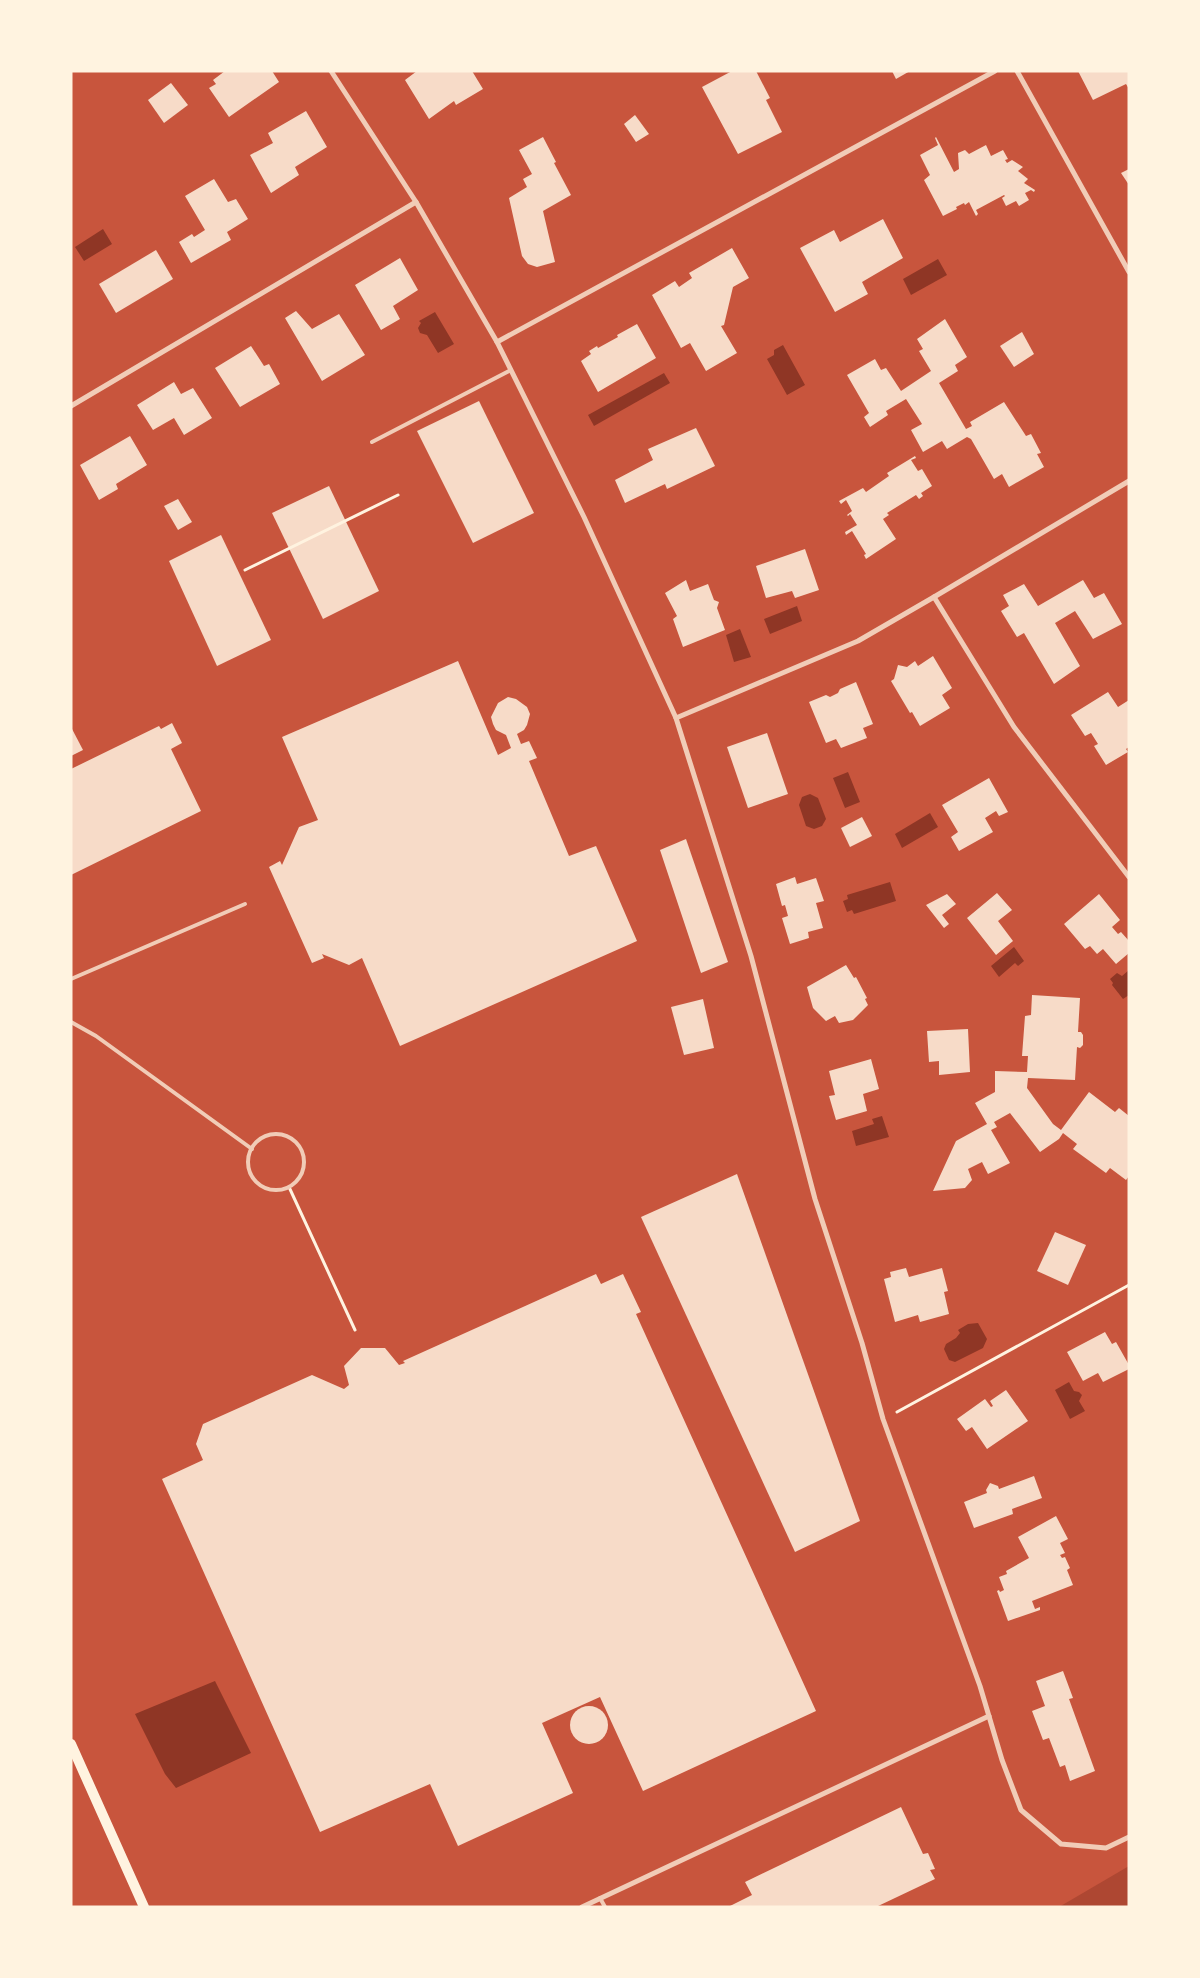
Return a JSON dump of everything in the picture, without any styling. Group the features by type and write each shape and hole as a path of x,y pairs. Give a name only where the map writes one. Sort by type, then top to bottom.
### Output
{"main road":[{"path":"71,1744 144,1907"}],"street":[{"path":"331,71 416,202 497,342 584,517 676,718 751,956 815,1199 862,1343 883,1419 980,1686 1022,1810 1062,1844 1106,1848 1129,1837"},
{"path":"497,342 995,71"},
{"path":"1017,71 1129,272"},
{"path":"71,406 416,202"},
{"path":"676,718 858,641 1129,481"},
{"path":"934,597 1014,727 1129,878"},
{"path":"582,1907 989,1716"}],"lane":[{"path":"372,442 511,370"},
{"path":"71,979 245,904"},
{"path":"71,1022 96,1036 252,1149"},
{"path":"273,1134 282,1135 297,1143 301,1151 304,1167 296,1182 289,1187 271,1189 256,1181 251,1174 249,1165 252,1149 264,1137 273,1134"},
{"path":"600,1898 605,1907"}],"path":[{"path":"245,570 398,495"},
{"path":"289,1187 355,1330"},
{"path":"883,1419 1129,1285"}],"shaded area":[{"path":"103,229 112,244 84,261 75,247"},
{"path":"938,259 947,275 911,295 903,279"},
{"path":"435,312 454,344 438,353 427,335 420,333 418,328 421,323 419,321"},
{"path":"783,345 805,385 787,395 767,359 774,355 774,350"},
{"path":"664,373 670,383 594,426 588,415"},
{"path":"797,606 802,621 770,634 764,619"},
{"path":"740,629 751,657 734,662 726,635"},
{"path":"848,772 860,802 845,808 833,778"},
{"path":"810,794 818,798 826,819 822,826 814,829 806,826 799,805 802,797"},
{"path":"930,813 938,827 902,848 895,834"},
{"path":"890,882 896,901 854,914 852,910 847,912 843,901 848,899 847,895"},
{"path":"1014,947 1024,961 1018,966 1015,963 999,977 991,966"},
{"path":"1129,970 1129,995 1123,999 1112,985 1113,983 1110,979 1117,973 1122,976"},
{"path":"882,1116 889,1137 856,1146 852,1131 874,1124 872,1119"},
{"path":"978,1323 987,1339 983,1348 955,1362 949,1360 944,1349 946,1344 956,1338 960,1333 958,1330 968,1324"},
{"path":"1069,1382 1074,1391 1082,1395 1079,1401 1085,1411 1070,1419 1055,1390"},
{"path":"215,1681 251,1753 176,1788 165,1774 135,1714"},
{"path":"1129,1866 1129,1907 1059,1907"}],"building":[{"path":"225,71 272,71 279,82 229,117 209,88 216,84 213,80"},
{"path":"417,71 472,71 483,89 456,105 454,101 429,119 405,80"},
{"path":"732,71 756,71 770,98 766,100 782,132 738,154 702,87"},
{"path":"892,71 910,71 896,79"},
{"path":"1078,71 1129,71 1129,89 1126,84 1093,100"},
{"path":"171,83 188,105 164,123 148,100"},
{"path":"306,111 327,147 295,167 299,175 271,193 250,155 273,143 268,133"},
{"path":"635,115 649,134 636,142 624,124"},
{"path":"543,137 571,195 543,211 555,262 537,267 528,264 522,256 509,198 527,187 523,179 532,174 519,150"},
{"path":"936,137 954,172 959,169 958,153 965,150 969,154 986,145 991,156 1003,150 1008,159 1005,160 1007,163 1012,160 1023,167 1018,171 1028,179 1024,183 1035,190 1034,192 1031,190 1025,193 1029,200 1019,206 1016,201 1006,206 1002,198 1004,195 976,210 978,214 976,216 969,202 956,207 957,209 943,216 924,180 930,175 920,155 938,145"},
{"path":"1129,169 1129,185 1121,173"},
{"path":"214,179 228,202 236,199 248,219 227,232 231,240 191,263 179,242 192,234 194,237 205,230 185,196"},
{"path":"883,219 903,258 862,282 868,294 835,312 800,248 834,230 840,242"},
{"path":"732,248 749,278 733,287 724,325 721,326 737,353 706,371 690,343 681,348 652,295 675,281 679,287 692,278 689,273"},
{"path":"156,250 173,279 116,313 99,284"},
{"path":"400,258 418,290 393,306 400,319 381,330 355,285"},
{"path":"296,311 312,329 339,314 365,355 322,381 285,318"},
{"path":"945,319 967,357 955,365 958,371 939,383 966,429 972,426 970,422 1004,402 1026,436 1031,434 1041,453 1037,454 1044,467 1009,487 1002,474 994,479 971,439 967,437 947,449 942,441 923,452 911,430 922,424 906,399 886,411 888,415 870,427 864,417 869,413 847,375 875,359 881,370 886,368 901,391 931,371 919,351 923,349 917,339"},
{"path":"637,324 656,358 598,392 581,361 591,354 589,351 618,337 617,335"},
{"path":"1022,332 1034,354 1014,367 1000,346"},
{"path":"251,346 264,366 269,364 280,384 240,407 215,368"},
{"path":"174,382 181,394 193,388 212,418 184,435 174,418 153,430 137,405"},
{"path":"479,401 534,513 473,543 417,431"},
{"path":"696,428 715,466 667,489 665,484 625,503 615,480 653,460 648,449"},
{"path":"130,436 147,465 116,484 118,489 99,500 80,465"},
{"path":"915,456 916,458 911,460 918,471 922,469 932,486 921,493 923,496 919,499 916,495 887,513 889,515 883,519 896,539 866,559 864,555 866,554 852,531 846,535 845,532 857,525 850,514 847,515 852,511 846,500 841,504 839,501 863,488 866,492 889,476 887,473"},
{"path":"329,486 379,591 323,619 272,513"},
{"path":"178,499 192,522 178,530 164,506"},
{"path":"221,535 271,640 217,666 169,561"},
{"path":"805,549 819,590 795,598 792,591 766,598 756,566"},
{"path":"686,580 690,591 708,584 714,600 719,602 717,608 725,630 683,647 673,619 677,616 665,593"},
{"path":"1083,580 1094,598 1104,593 1122,624 1093,639 1075,611 1055,623 1080,666 1054,684 1024,633 1017,637 1001,611 1009,606 1003,595 1024,584 1038,606"},
{"path":"933,656 952,688 942,695 950,708 920,726 891,681 894,679 898,665 907,667 915,661 918,666"},
{"path":"458,661 498,755 511,748 506,735 496,730 493,724 491,717 498,703 508,697 516,699 527,707 530,714 527,725 524,730 517,734 521,744 529,741 537,758 529,761 569,856 596,846 637,941 400,1046 362,958 349,965 322,954 324,958 312,963 269,867 280,861 282,865 299,827 318,820 282,737"},
{"path":"856,682 873,724 863,728 867,738 841,748 836,739 826,743 809,702 826,695 830,697 838,693 840,689"},
{"path":"1108,692 1118,707 1129,700 1129,747 1126,749 1128,752 1106,765 1094,746 1098,744 1091,733 1085,736 1071,715"},
{"path":"172,723 182,743 171,749 201,811 71,875 71,769 159,726 161,729"},
{"path":"71,727 83,750 71,756"},
{"path":"767,733 788,794 748,808 727,747"},
{"path":"989,778 1008,812 999,816 996,811 985,818 993,832 959,851 951,837 958,832 942,805"},
{"path":"862,817 872,836 850,847 841,828"},
{"path":"686,839 728,962 701,973 660,850"},
{"path":"795,877 797,884 816,878 824,901 816,903 823,928 808,932 809,938 790,944 782,918 788,916 785,905 782,906 776,884"},
{"path":"997,893 1012,910 998,921 1013,941 996,955 967,918"},
{"path":"947,894 956,904 942,915 949,924 944,928 926,905"},
{"path":"1099,894 1120,920 1112,927 1118,934 1121,932 1129,941 1129,953 1116,964 1103,949 1097,954 1090,946 1085,949 1064,924"},
{"path":"846,965 854,978 856,977 867,998 865,999 868,1005 853,1020 839,1023 835,1016 826,1021 813,1008 807,987"},
{"path":"1032,995 1080,998 1078,1032 1081,1032 1083,1035 1083,1045 1080,1048 1077,1047 1075,1080 1028,1078 1027,1088 1053,1124 1061,1130 1089,1092 1115,1112 1119,1108 1129,1116 1129,1176 1126,1180 1110,1168 1106,1173 1073,1149 1077,1144 1063,1133 1059,1139 1040,1152 1010,1113 994,1122 997,1127 991,1130 1010,1163 988,1174 982,1162 968,1169 972,1180 965,1188 933,1191 956,1141 987,1124 975,1103 995,1092 995,1071 1027,1072 1028,1056 1022,1056 1025,1016 1031,1015"},
{"path":"703,999 714,1048 684,1055 671,1007"},
{"path":"968,1029 970,1072 939,1075 939,1061 929,1062 927,1031"},
{"path":"871,1059 879,1089 863,1094 867,1111 836,1120 829,1096 835,1095 829,1071"},
{"path":"737,1174 860,1521 795,1552 641,1217"},
{"path":"1055,1232 1086,1245 1068,1285 1037,1271"},
{"path":"906,1268 909,1277 942,1268 948,1291 944,1292 949,1314 920,1322 918,1315 895,1322 884,1279 891,1277 890,1272"},
{"path":"596,1274 601,1284 623,1274 641,1312 636,1314 816,1711 643,1791 600,1697 542,1723 573,1793 458,1846 430,1784 320,1832 162,1479 203,1460 196,1444 203,1424 312,1375 344,1389 349,1385 344,1366 361,1348 385,1348 399,1365 405,1363 403,1361"},
{"path":"1105,1332 1112,1344 1116,1342 1129,1365 1129,1369 1103,1382 1098,1373 1083,1381 1067,1352"},
{"path":"1006,1390 1028,1421 987,1449 972,1427 966,1431 957,1419 985,1399 991,1407 993,1406 990,1401"},
{"path":"1034,1476 1042,1498 1012,1509 1013,1514 974,1528 964,1502 987,1493 986,1490 990,1483 998,1486 999,1489"},
{"path":"1056,1516 1068,1539 1060,1543 1065,1553 1060,1555 1062,1558 1065,1557 1070,1568 1067,1570 1073,1585 1032,1601 1035,1609 1040,1607 1040,1610 1008,1621 997,1591 1004,1590 999,1577 1007,1574 1006,1571 1029,1558 1018,1537"},
{"path":"1063,1671 1073,1698 1069,1699 1095,1771 1070,1781 1065,1765 1060,1767 1049,1738 1043,1740 1032,1711 1045,1706 1036,1681"},
{"path":"589,1706 596,1707 602,1712 607,1718 607,1732 602,1738 596,1743 589,1744 582,1743 576,1738 571,1732 570,1725 571,1718 576,1712 582,1707"},
{"path":"901,1807 923,1854 928,1853 935,1869 930,1870 935,1879 876,1907 728,1907 752,1895 745,1882"}]}
